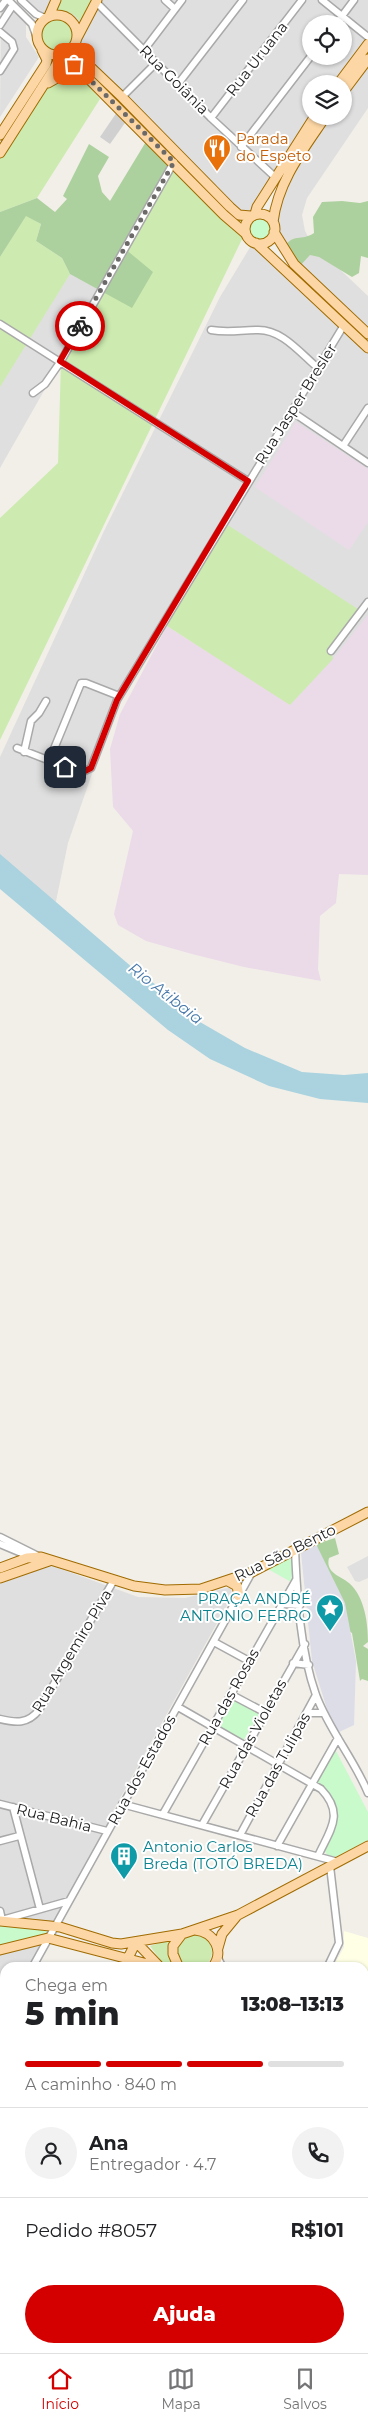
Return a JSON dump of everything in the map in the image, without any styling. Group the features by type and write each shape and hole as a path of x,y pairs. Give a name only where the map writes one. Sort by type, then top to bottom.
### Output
{"main road":[{"path":"0,135 46,64 47,60 36,35 39,24 47,17 56,0"},
{"path":"0,153 44,86 61,55 76,42 96,1"},
{"path":"47,17 63,15 69,18 77,30 76,42 82,59 230,207 239,215 263,214 273,222"},
{"path":"345,75 368,44"},
{"path":"42,49 49,54 61,55 85,74 174,162 224,215 245,233 249,240 256,243 368,348"},
{"path":"352,80 368,59"},
{"path":"44,86 64,74 85,74"},
{"path":"245,233 245,224 253,215 309,125"},
{"path":"320,125 286,177 275,202 274,232 294,264 368,334"},
{"path":"256,243 268,241 274,232"},
{"name":"Rua São Bento","path":"30,1557 134,1586 181,1591 201,1589 252,1572 368,1512"},
{"path":"0,1568 30,1557"},
{"path":"0,1578 45,1560"},
{"path":"228,1581 237,1586 239,1596"},
{"path":"1,1917 54,1927 112,1943 136,1942 182,1934 238,1915 368,1846"},
{"path":"216,1962 222,1934 238,1915"},
{"path":"195,1930 210,1935 216,1962"},
{"path":"176,1962 173,1954 174,1946 182,1934"},
{"path":"0,1950 48,1938 143,1962"},
{"path":"128,1958 136,1942"},
{"path":"136,1942 156,1962"}],"street":[{"path":"8,12 0,8 7,0 32,24 36,35"},
{"path":"22,0 36,14 47,17"},
{"path":"165,0 175,9"},
{"path":"144,50 182,0"},
{"path":"178,84 243,0"},
{"name":"Rua Uruana","path":"211,118 302,0"},
{"path":"322,0 341,15"},
{"path":"343,15 354,0"},
{"name":"Rua Goiânia","path":"96,1 211,118 275,177"},
{"path":"0,25 13,5"},
{"path":"352,24 368,37"},
{"path":"0,32 12,42 14,48 0,71"},
{"path":"122,97 156,63"},
{"path":"241,147 304,65"},
{"path":"34,393 45,384 60,361 174,162"},
{"path":"0,324 248,481"},
{"name":"Rua Jasper Bresler","path":"49,761 81,773 89,770 119,696 344,325"},
{"path":"211,330 227,333 257,330 271,331 282,336 318,368"},
{"path":"343,446 368,408"},
{"path":"291,411 368,463"},
{"path":"331,651 368,602"},
{"path":"17,748 49,761 81,683 86,682 119,696"},
{"path":"24,752 31,721 40,713 46,701"},
{"name":"Rua São Bento","path":"0,1537 45,1560"},
{"name":"Rua São Bento","path":"0,1544 30,1557"},
{"path":"295,1549 296,1580 304,1644 316,1695 324,1713 360,1774 368,1793"},
{"name":"Rua dos Estados","path":"35,1962 252,1572"},
{"name":"Rua Argemiro Piva","path":"0,1719 21,1722 34,1717 114,1580"},
{"name":"Rua das Rosas","path":"163,1814 296,1580"},
{"path":"282,1604 300,1605"},
{"path":"214,1642 249,1661"},
{"name":"Rua das Violetas","path":"202,1825 304,1644"},
{"path":"293,1663 308,1665"},
{"path":"230,1694 264,1712"},
{"name":"Rua das Tulipas","path":"240,1835 316,1695"},
{"path":"178,1707 321,1789 332,1801 335,1813 333,1824 318,1856 320,1865 315,1874"},
{"path":"307,1713 324,1713"},
{"path":"277,1846 338,1738"},
{"path":"360,1774 368,1771"},
{"name":"Rua Bahia","path":"0,1804 107,1831"},
{"path":"122,1804 318,1856 334,1864 339,1943 330,1962"},
{"path":"13,1808 40,1909"},
{"path":"0,1841 19,1836"},
{"path":"1,1917 69,1901"},
{"path":"126,1962 128,1958"}],"shaded area":[{"path":"1,0 26,24 26,37 39,57 0,117"},
{"path":"20,0 368,0 368,48 348,75 302,75 302,125 306,125 256,209 246,214 241,214"},
{"path":"368,64 368,108 307,198 302,215 305,231 311,242 368,296 368,330 295,261 282,241 276,220 283,189 324,125 352,125 352,86"},
{"path":"117,112 127,120 110,144 100,137"},
{"path":"150,200 0,468 0,379 72,268"},
{"path":"252,244 368,353 368,677 290,706 285,706 168,624 112,716 68,843 55,906 0,858 0,757 104,531 220,297"},
{"path":"296,422 368,469 368,522 349,550 255,487"},
{"path":"368,615 368,875 339,874 336,903 320,916 318,969 321,981 244,967 192,954 146,941 118,925 114,914 133,831 113,807 110,749 120,714 167,626 290,704 333,659"},
{"name":"PRAÇA ANDRÉ ANTONIO FERRO","path":"316,1544 345,1603 356,1661 354,1725 337,1733 332,1725 312,1661 301,1553"},
{"path":"368,1556 368,1578 359,1582 355,1581 347,1567"},
{"path":"50,1565 138,1597 185,1598 231,1587 232,1596 113,1811 120,1814 38,1962 0,1962 0,1584"},
{"path":"344,1931 368,1938 368,1962 336,1962 344,1947"}],"green space":[{"path":"58,0 95,0 82,26 71,13 54,10"},
{"path":"57,18 69,22 73,34 69,46 57,50 45,46 41,34 45,22"},
{"path":"72,49 247,220 245,233 0,740 0,518 58,463 61,361 173,162 65,54"},
{"path":"74,78 86,83 100,99 37,198 0,212 0,157 42,92 54,82"},
{"path":"147,140 174,162 124,248 153,272 132,308 70,274 62,258 36,241 41,224 26,216 0,257 0,212 37,198 55,212 67,199 63,196 89,144 109,157 98,176 102,192 110,201"},
{"path":"342,201 360,203 368,201 368,258 361,256 359,273 352,277 319,257 310,255 298,268 283,249 290,241 314,233 313,217 322,202"},
{"path":"26,215 41,224 36,241 62,258 70,274 0,387 0,257"},
{"path":"260,216 269,220 273,229 269,238 260,242 251,238 247,229 251,220"},
{"path":"223,522 361,611 331,651 333,659 290,705 167,626"},
{"path":"335,1538 339,1554 329,1558 328,1563 334,1574 349,1583 362,1603 367,1627 368,1642 363,1646 368,1649 368,1681 362,1679 360,1681 352,1633 344,1628 314,1552 316,1544"},
{"path":"289,1556 293,1565 291,1582 266,1568"},
{"path":"232,1699 259,1714 243,1741 217,1725"},
{"path":"335,1749 368,1812 368,1840 336,1857 327,1855 325,1851 336,1821 336,1807 333,1800 316,1783"},
{"path":"0,1924 48,1930 45,1934 0,1946"},
{"path":"195,1935 207,1940 212,1952 208,1962 182,1962 178,1952 183,1940"},
{"path":"169,1940 171,1962 161,1961 150,1946"}],"water":[{"name":"Rio Atibaia","path":"0,854 140,974 177,999 200,1022 245,1048 302,1072 344,1075 368,1073 368,1103 320,1099 269,1086 210,1059 168,1030 0,889"}],"way so far":[{"path":"74,64 174,162 80,326"}],"place":[{"name":"Parada do Espeto","path":"217,172"},
{"name":"PRAÇA ANDRÉ ANTONIO FERRO","path":"330,1632"},
{"name":"Antonio Carlos Breda (TOTÓ BREDA)","path":"124,1880"}],"route":[{"path":"65,767 81,773 91,768 117,700 248,481 60,361 80,326"}]}
